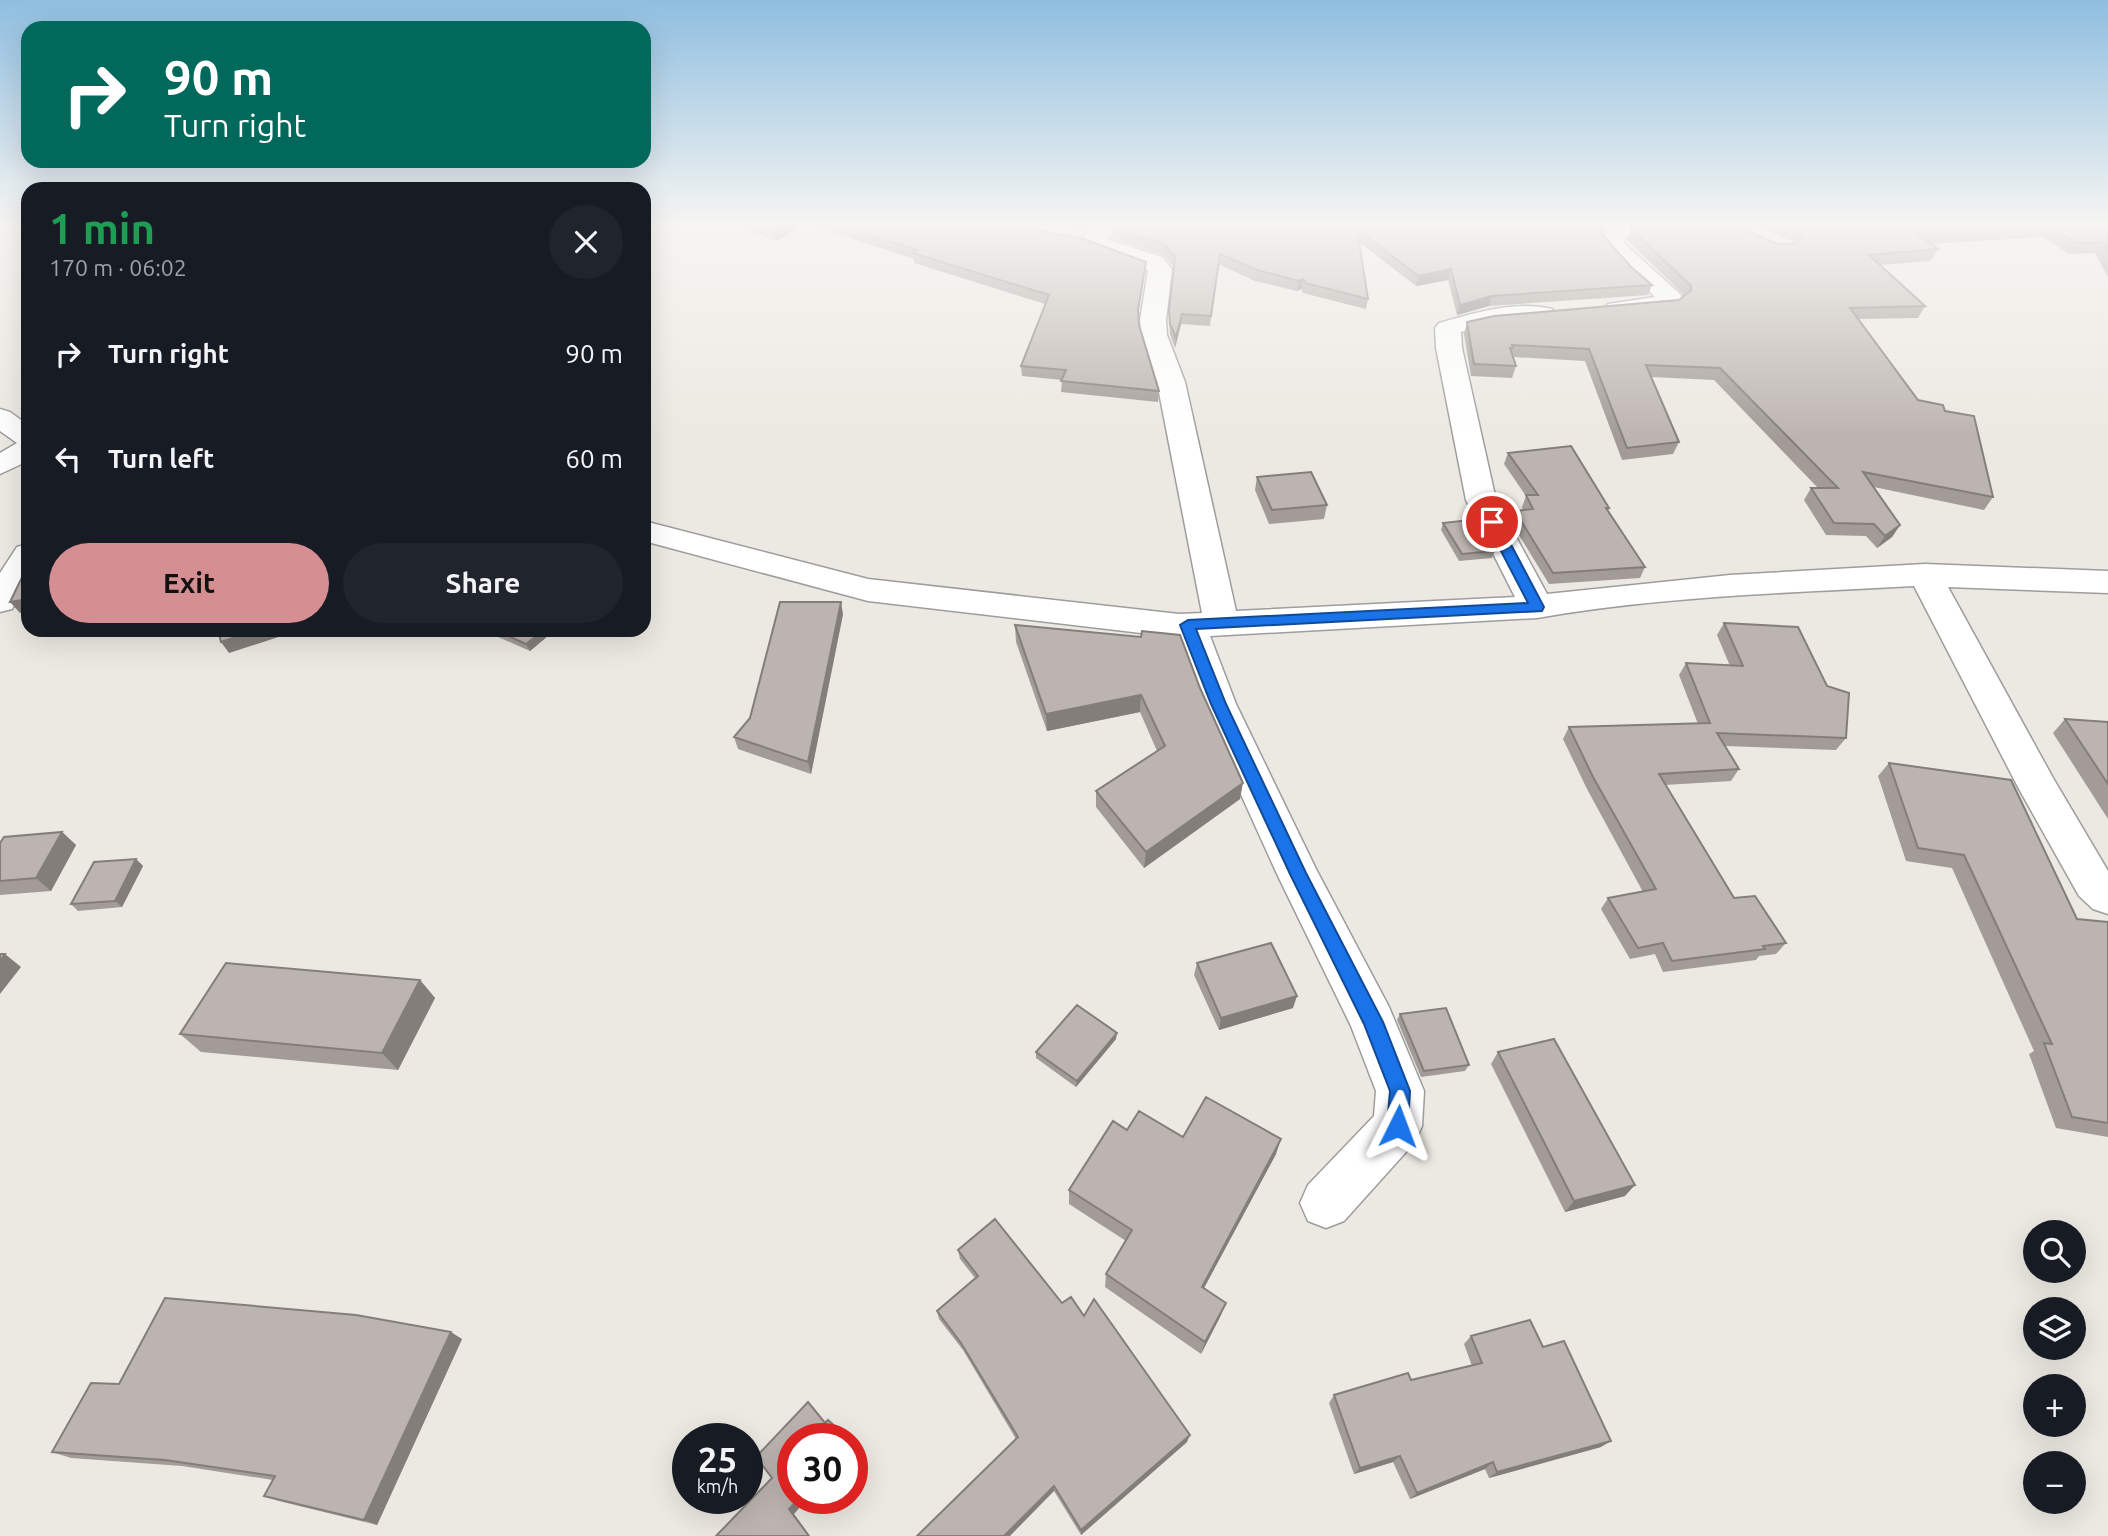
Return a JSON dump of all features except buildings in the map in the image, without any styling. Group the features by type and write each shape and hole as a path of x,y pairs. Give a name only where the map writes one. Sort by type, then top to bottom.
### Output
{"street":[{"path":"1156,295 1154,335 1171,382 1204,624 1218,704 1298,874 1373,1022 1400,1091 1398,1126 1326,1203"},
{"path":"1537,607 1481,500 1449,348 1448,328 1489,317 1663,304 1671,299 1666,295"},
{"path":"0,418 21,433"},
{"path":"0,465 21,453"},
{"path":"651,533 867,590 1204,624 1537,607 1571,601 1730,586 1925,576 2108,582"},
{"path":"0,601 21,566"},
{"path":"1925,576 2045,801 2094,884 2108,897"}],"route":[{"path":"1398,1126 1400,1091 1373,1022 1298,874 1218,704 1188,625 1537,607 1492,522"}]}
